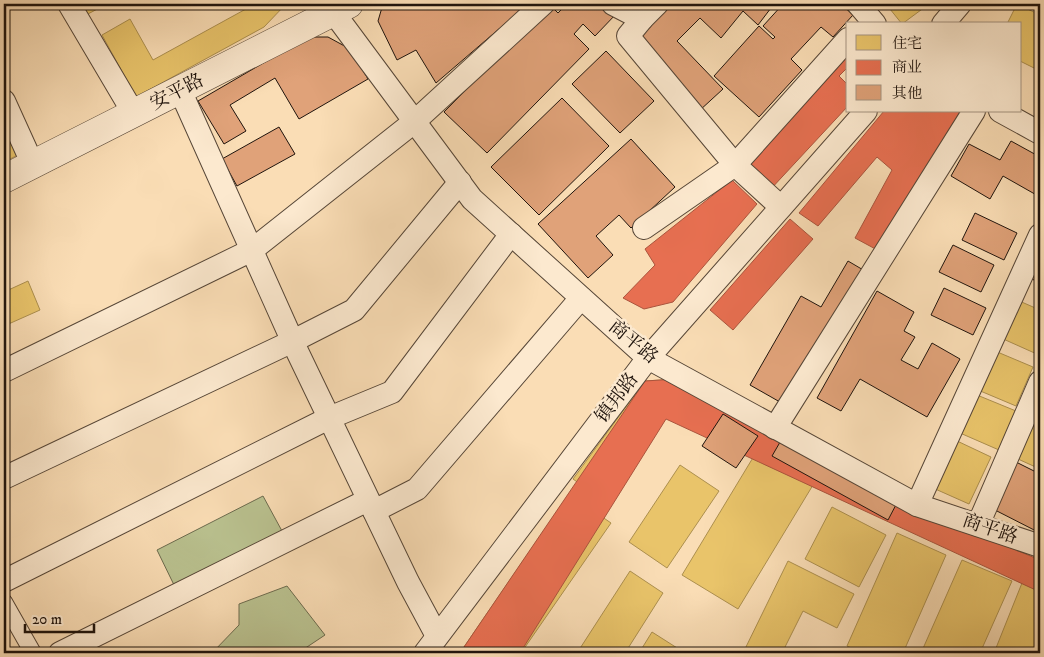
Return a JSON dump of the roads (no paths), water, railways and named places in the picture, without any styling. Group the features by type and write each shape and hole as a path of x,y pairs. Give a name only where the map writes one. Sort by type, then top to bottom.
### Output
{"street":[{"path":"69,4 134,114"},
{"path":"4,372 252,250 414,122 543,4"},
{"path":"613,4 649,11 628,36 735,165 781,207"},
{"path":"944,22 960,4"},
{"name":"安平路","path":"4,179 134,114 337,7"},
{"name":"商平路","path":"337,7 414,122 472,199 648,358 917,505 1040,546"},
{"path":"644,228 735,165 846,41"},
{"path":"180,90 293,341 408,582 431,645"},
{"path":"4,101 33,164"},
{"name":"镇邦路","path":"431,645 648,358 865,112"},
{"path":"775,428 973,112"},
{"path":"1002,112 1040,133"},
{"path":"4,478 293,341 354,310 460,182"},
{"path":"4,581 330,418 392,392 511,234"},
{"path":"917,505 1040,235"},
{"path":"60,653 371,505 417,488 581,298"},
{"path":"978,525 1040,382"},
{"path":"4,602 33,653"}]}
